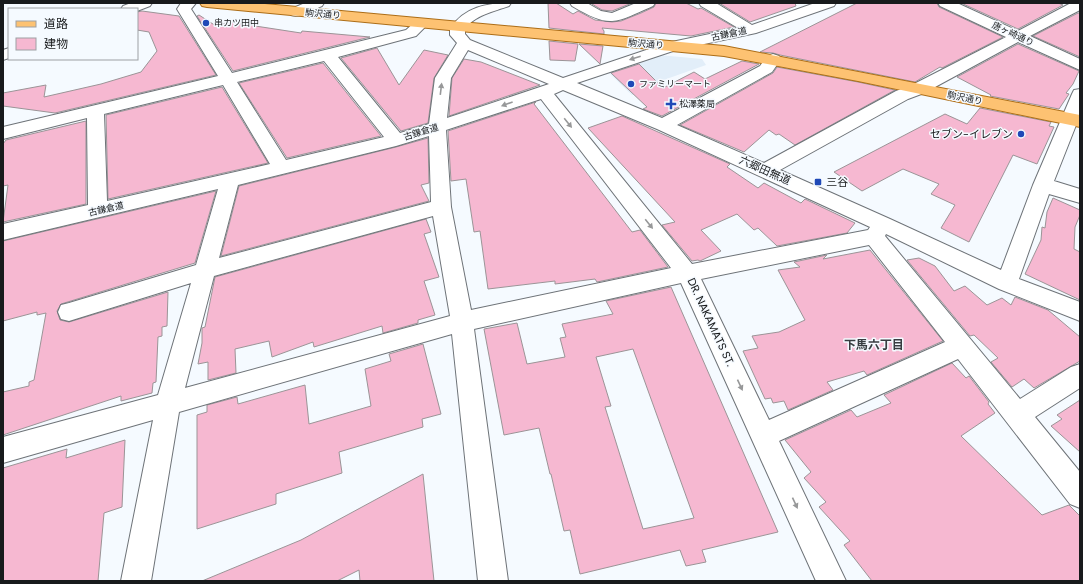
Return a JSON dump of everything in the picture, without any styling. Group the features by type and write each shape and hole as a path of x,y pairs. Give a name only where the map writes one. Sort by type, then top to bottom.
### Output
{"main road":[{"name":"駒沢通り","path":"207,3 243,5 296,12 421,24 724,51 774,59 1075,120"}],"street":[{"path":"131,8 145,3"},
{"path":"189,3 184,9 282,168"},
{"path":"296,12 317,3"},
{"path":"577,3 597,15 613,18 648,3"},
{"path":"706,3 752,30"},
{"name":"唐ヶ崎通り","path":"945,3 1080,66"},
{"path":"493,581 462,322 441,207 436,128 442,78 457,53 465,44 459,39 456,33 457,27 466,18 498,4"},
{"name":"古鎌倉道","path":"3,232 282,168 396,140 436,128 672,46 752,30 820,4"},
{"path":"767,171 771,167 902,95 918,89 1080,4"},
{"path":"3,133 227,80 411,34 421,24"},
{"name":"六郷田無道","path":"465,44 553,88 663,125 767,171 878,230 1080,312"},
{"path":"328,55 396,140"},
{"path":"663,125 766,69 774,59"},
{"name":"DR. NAKAMATS ST.","path":"553,88 688,273 831,581"},
{"path":"1006,283 1043,185 1075,120 1080,94"},
{"path":"95,111 98,211"},
{"path":"136,581 168,405 230,180"},
{"path":"1043,185 1080,196"},
{"path":"69,312 206,270 441,207"},
{"path":"3,450 462,322 878,230 961,346 1080,494"},
{"path":"763,435 961,346"},
{"path":"1016,414 1080,374"}],"shaded area":[{"path":"659,55 702,59 706,65 658,82 642,93 632,95 607,71"}],"building":[{"path":"548,3 556,3 573,14 578,11 595,20 612,22 621,21 641,13 654,7 656,3 686,3 698,9 701,8 734,27 691,36 602,28 604,34 549,28"},
{"path":"632,3 612,11 602,10 592,4"},
{"path":"719,3 795,3 796,6 750,22"},
{"path":"857,3 937,3 939,7 1003,37 942,68 940,67 915,82 773,53 760,52"},
{"path":"961,3 1058,3 1063,5 1018,29"},
{"path":"142,11 179,16 216,75 55,113 3,106 3,93 46,85 44,97 101,84 141,72 157,51 149,32 138,30 138,12"},
{"path":"1080,13 1080,57 1033,36"},
{"path":"199,15 216,26 229,22 301,33 302,31 370,37 233,71 197,16"},
{"path":"549,41 578,44 575,61 550,60"},
{"path":"579,44 603,46 600,64"},
{"path":"1018,44 1079,71 1073,84 1066,93 1069,94 1059,109 990,96 991,95 957,77"},
{"path":"377,48 399,85 424,50 448,55 434,78 428,123 401,131 341,58"},
{"path":"464,59 481,62 540,85 449,116 452,78"},
{"path":"742,61 759,64 662,116 643,109 647,107 611,73 639,64 663,88 694,72 705,79"},
{"path":"323,63 381,136 287,158 239,83"},
{"path":"777,67 895,90 795,145 779,134 776,135 769,130 744,152 680,125 773,73"},
{"path":"222,87 268,163 108,199 106,115"},
{"path":"536,102 534,104 632,232 640,230 668,267 597,282 595,279 555,284 555,281 488,289 480,231 474,232 466,179 451,181 448,131"},
{"path":"980,108 1051,122 1049,126 1054,127 1037,164 1013,155 969,242 941,228 955,205 931,194 939,184 903,169 862,191 834,172 945,114 967,124"},
{"path":"622,116 730,164 727,167 758,188 764,183 801,203 805,199 855,223 847,233 777,246 758,228 754,230 737,214 701,230 721,251 700,261 692,261 662,225 675,222 588,128"},
{"path":"86,121 86,204 3,222 8,185 3,186 3,144 6,140"},
{"path":"428,138 429,183 421,185 429,201 221,256 239,186"},
{"path":"216,191 195,263 61,304 57,311 60,320 69,322 168,292 167,326 162,327 162,336 158,337 156,382 153,383 152,393 121,401 121,396 3,435 3,392 29,386 29,382 34,380 46,313 37,315 37,312 3,321 3,241"},
{"path":"1053,198 1080,210 1080,215 1075,227 1074,249 1080,252 1080,300 1025,274 1041,240 1042,227 1045,228 1047,212"},
{"path":"426,219 431,232 424,234 439,277 424,281 435,315 418,320 418,323 383,333 382,326 314,347 313,342 272,357 269,341 235,349 236,373 208,380 208,362 198,364 202,343 202,328 205,327 215,277"},
{"path":"870,250 943,341 867,375 864,371 827,382 833,390 788,410 784,401 773,403 771,398 765,399 743,351 758,348 752,336 779,332 805,320 778,270 800,267 794,262 827,255 823,259"},
{"path":"919,258 935,266 954,291 965,286 987,305 1002,298 1011,305 1015,297 1048,310 1080,337 1080,361 1034,388 1024,379 1012,387 991,362 998,358 974,335 970,336 907,260"},
{"path":"671,287 778,532 702,550 706,562 686,566 680,550 580,574 570,530 564,531 539,428 504,435 484,329 517,323 527,364 565,357 560,338 566,337 562,324 613,314 606,301","holes":["633,349 694,518 643,529 605,407 611,406 596,357"]},
{"path":"423,344 441,414 422,419 423,427 339,452 342,473 276,494 276,504 197,529 197,415 207,412 207,405 237,397 238,404 305,385 309,424 371,406 365,369 391,361 389,354"},
{"path":"952,363 966,378 969,376 989,402 988,404 995,413 961,436 1042,515 1069,505 1080,516 1080,581 872,581 844,545 850,541 819,507 826,502 804,478 811,472 785,440 851,410 857,417 891,403 884,395"},
{"path":"1080,400 1080,452 1051,426 1062,419 1057,415"},
{"path":"125,440 122,507 104,513 98,581 3,581 3,468 67,449 66,458"},
{"path":"423,474 434,581 360,581 359,570 337,581 202,581 301,540"}],"place":[{"name":"串カツ田中","path":"206,23"},
{"name":"ファミリーマート","path":"631,84"},
{"name":"松澤薬局","path":"671,104"},
{"name":"セブン-イレブン","path":"1021,134"},
{"name":"三谷","path":"818,182"}],"district":[{"name":"下馬六丁目","path":"874,345"}]}
